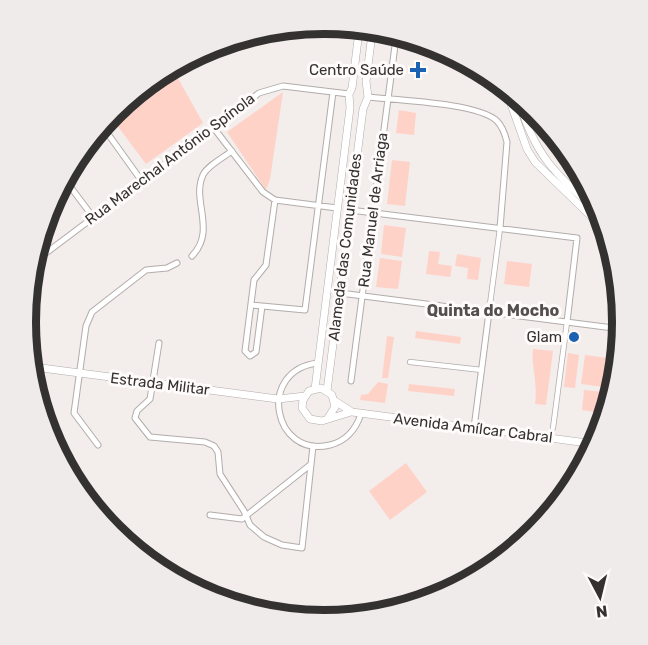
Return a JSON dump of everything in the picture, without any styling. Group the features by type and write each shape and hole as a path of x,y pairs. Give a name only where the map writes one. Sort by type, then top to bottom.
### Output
{"street":[{"name":"Alameda das Comunidades","path":"315,389 358,37"},
{"name":"Alameda das Comunidades","path":"327,391 367,96 372,39"},
{"name":"Rua Manuel de Arriaga","path":"351,381 395,43"},
{"path":"367,96 357,105 350,94 360,85 367,96 473,109 496,120 504,129 507,142 500,228 474,428"},
{"name":"Rua Marechal António Spínola","path":"44,255 259,93 283,86 350,94"},
{"path":"251,304 306,310 333,92"},
{"path":"511,103 527,149 535,162 592,217"},
{"path":"524,115 532,140 543,159 583,197"},
{"path":"213,128 263,192 275,200 337,208"},
{"path":"107,133 141,180"},
{"path":"192,256 198,250 204,231 199,190 203,173 232,151"},
{"path":"70,187 93,217"},
{"path":"262,306 256,352 249,356 245,351 254,280 266,265 275,200"},
{"path":"350,210 577,238 553,428"},
{"path":"98,445 74,413 86,326 92,312 146,270 167,268 177,263"},
{"path":"340,293 612,328"},
{"path":"159,343 155,383 150,399 138,411 135,418 150,437 205,442 214,446 218,452 220,474 250,525 264,537 282,545 302,548 314,446"},
{"path":"410,362 482,370"},
{"path":"318,363 296,370 282,385 282,423 291,435 314,446 334,444 346,438 353,431 361,414"},
{"name":"Estrada Militar","path":"40,368 282,400 305,396"},
{"path":"315,389 327,391 335,401 352,412 316,421 303,412 305,396 315,389"},
{"name":"Estrada Militar","path":"282,400 303,412"},
{"path":"328,418 335,407 335,401"},
{"name":"Avenida Amílcar Cabral","path":"352,412 585,443"},
{"path":"210,515 239,519 246,516 310,465"}],"shaded area":[{"path":"176,75 203,123 146,164 116,124 149,94"},
{"path":"283,92 270,179 266,190 227,132"},
{"path":"399,110 416,113 414,135 396,133"},
{"path":"392,160 410,162 405,206 387,204"},
{"path":"384,225 406,228 402,257 381,254"},
{"path":"429,251 440,252 438,264 452,266 450,277 426,274"},
{"path":"457,254 481,258 478,280 467,279 468,268 455,266"},
{"path":"380,258 402,261 398,289 376,287"},
{"path":"507,261 532,264 529,287 504,284"},
{"path":"416,331 461,337 460,344 415,338"},
{"path":"387,336 394,337 388,378 382,378"},
{"path":"533,349 553,351 546,405 535,404"},
{"path":"568,353 579,355 575,388 564,387"},
{"path":"585,355 608,358 604,387 581,384"},
{"path":"378,382 388,384 385,403 360,400 361,395 368,394"},
{"path":"409,384 455,389 454,396 408,391"},
{"path":"584,390 603,392 598,412 582,410"},
{"path":"406,463 427,492 390,520 369,491"}],"place":[{"name":"Centro Saúde","path":"418,70"},
{"name":"Glam","path":"574,337"}],"district":[{"name":"Quinta do Mocho","path":"493,310"}]}
